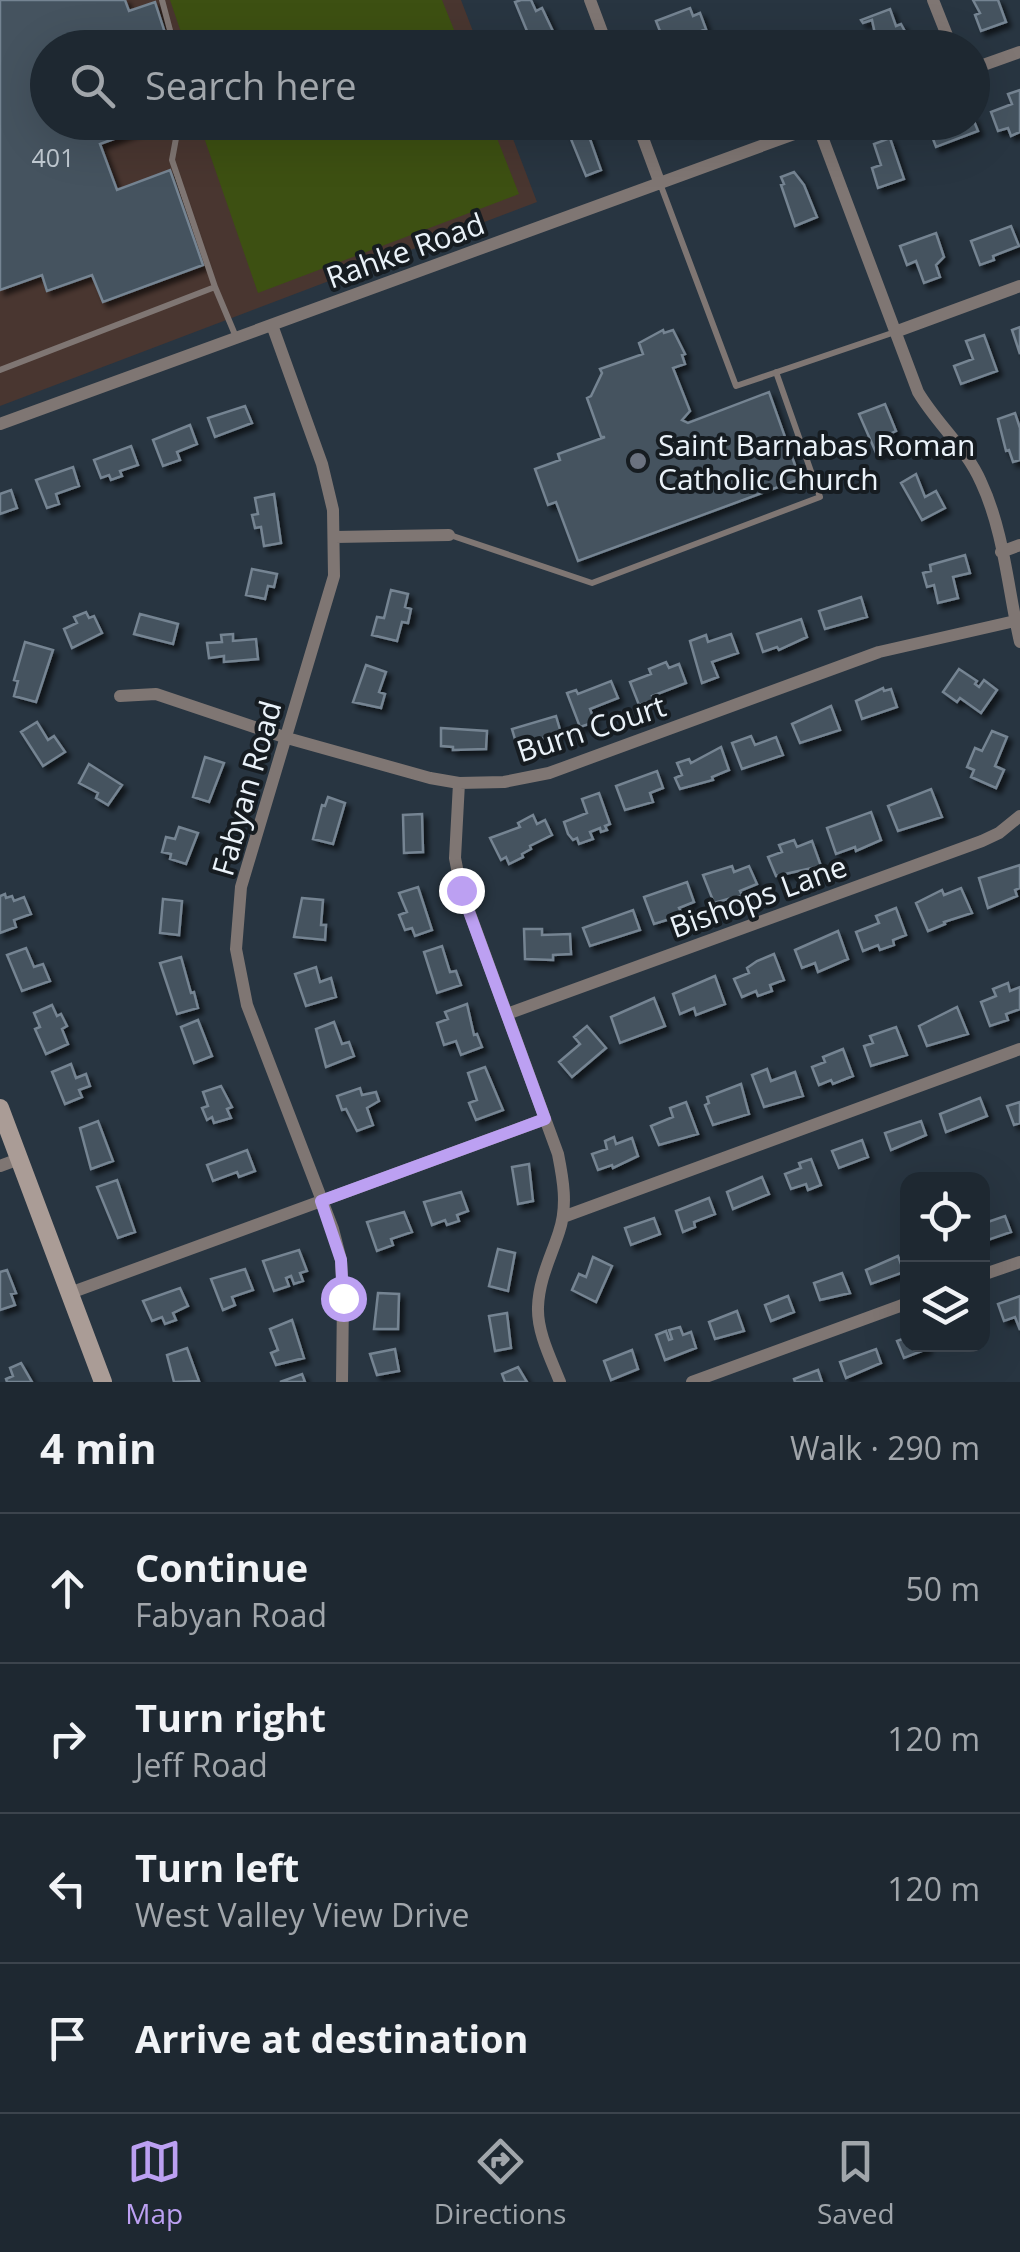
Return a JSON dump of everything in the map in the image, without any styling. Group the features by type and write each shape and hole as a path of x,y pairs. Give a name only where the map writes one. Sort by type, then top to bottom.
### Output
{"main road":[{"path":"0,1108 104,1382"}],"street":[{"path":"590,0 601,30"},
{"path":"933,0 945,30"},
{"path":"990,63 1020,52"},
{"path":"643,140 660,184"},
{"name":"Rahke Road","path":"0,424 780,140"},
{"path":"829,140 918,392 930,412 958,442 981,481 1020,642"},
{"path":"895,332 1020,286"},
{"name":"Fabyan Road","path":"272,325 322,464 333,510 334,576 242,886 236,949 246,1005 341,1260 342,1382"},
{"path":"335,537 449,535"},
{"path":"1001,552 1020,545"},
{"name":"Burn Court","path":"120,696 156,694 287,738 430,778 459,783 504,782 549,773 878,652 1015,621"},
{"path":"459,783 455,858 461,890 558,1154 564,1185 562,1217 543,1272 538,1309 540,1328 560,1382"},
{"name":"Bishops Lane","path":"507,1014 982,841 1020,816"},
{"path":"562,1217 1020,1048"},
{"path":"70,1293 545,1119"},
{"path":"0,1166 20,1158"},
{"path":"990,1273 1020,1262"},
{"path":"692,1382 900,1306"}],"lane":[{"path":"162,0 170,30"},
{"path":"175,140 172,160 236,338"},
{"path":"660,184 736,386 895,332"},
{"path":"0,370 215,286"},
{"path":"449,535 592,584 820,497 776,372"}],"shaded area":[{"path":"0,0 461,0 472,30 30,30 30,140 513,140 537,202 0,406"}],"green space":[{"path":"170,0 442,0 454,30 180,30"},
{"path":"205,140 498,140 519,194 258,293"}],"building":[{"path":"0,0 125,0 129,11 155,2 164,30 30,30 30,140 111,140 100,144 117,190 170,170 203,265 103,302 92,275 47,291 42,275 0,290"},
{"path":"531,0 536,11 542,8 552,30 527,30 515,2"},
{"path":"973,0 998,0 1006,22 981,30 975,15 980,13"},
{"path":"690,8 693,16 700,13 706,29 660,30 656,21"},
{"path":"890,9 896,26 901,24 904,30 874,30 872,20 861,20"},
{"path":"1020,90 1020,132 1011,136 1008,128 998,131 991,112 1012,104 1008,94"},
{"path":"571,140 590,140 601,170 586,176"},
{"path":"891,140 904,179 878,188 872,168 881,165 874,144"},
{"path":"933,140 954,140 936,147"},
{"path":"794,172 817,217 795,226 781,185 781,177"},
{"path":"1011,226 1019,246 980,265 971,241"},
{"path":"936,233 944,257 936,265 940,277 924,283 916,261 907,265 900,246"},
{"path":"1020,327 1020,354 1012,330"},
{"path":"663,330 673,330 685,354 685,364 673,368 690,411 682,420 688,423 769,392 800,479 578,561 556,502 548,505 535,469 560,460 558,454 605,437 601,437 587,398 602,373 600,369 643,354 639,343"},
{"path":"984,335 997,371 961,384 954,366 973,359 966,341"},
{"path":"885,404 896,431 892,433 897,448 877,455 859,414"},
{"path":"245,406 252,423 215,437 208,418"},
{"path":"1015,413 1020,428 1020,460 1013,462 998,419"},
{"path":"190,425 197,444 177,452 180,460 163,466 153,440"},
{"path":"131,446 138,465 120,471 122,476 111,480 109,475 101,478 94,460"},
{"path":"73,467 79,486 56,494 59,504 47,508 36,480"},
{"path":"916,474 925,497 936,491 945,508 922,520 901,483"},
{"path":"11,490 17,508 0,514 0,494"},
{"path":"274,494 281,543 264,546 261,527 255,528 252,515 258,514 255,498"},
{"path":"965,555 970,573 953,577 958,598 938,603 934,585 927,587 923,573 931,571 930,565"},
{"path":"252,569 277,574 265,599 246,595"},
{"path":"391,590 408,594 405,607 411,609 408,623 402,622 397,641 372,635 377,617 384,618"},
{"path":"861,597 867,617 825,629 819,611"},
{"path":"86,612 89,618 94,616 102,633 72,648 64,629 77,623 74,617"},
{"path":"140,614 178,624 173,644 134,634"},
{"path":"801,619 807,637 779,650 777,647 763,652 757,634"},
{"path":"233,634 233,641 256,639 258,659 224,662 224,656 209,658 207,643 222,642 221,635"},
{"path":"731,634 738,653 712,662 718,677 702,683 690,641 706,635 708,642"},
{"path":"25,642 53,650 36,702 14,696 18,681 14,680"},
{"path":"666,662 669,668 679,664 686,683 639,705 630,682 651,674 649,669"},
{"path":"366,665 386,672 379,692 385,694 381,708 353,702"},
{"path":"959,669 977,681 979,687 984,680 997,690 981,713 943,692"},
{"path":"611,681 618,698 590,709 595,722 580,727 567,693 576,690 578,694"},
{"path":"883,688 891,689 897,707 862,719 856,701"},
{"path":"831,706 840,730 800,743 792,724"},
{"path":"556,716 561,733 517,746 512,729"},
{"path":"37,722 48,740 54,736 65,752 43,766 21,732"},
{"path":"441,728 487,731 486,749 453,750 441,746"},
{"path":"992,731 1007,737 995,766 1004,770 996,788 971,777 974,770 967,767 975,748 982,751"},
{"path":"751,736 755,745 776,737 783,755 742,769 732,743"},
{"path":"721,747 729,770 712,777 713,780 680,789 675,778 682,775 677,763 689,759 691,763"},
{"path":"205,757 224,763 209,802 193,797"},
{"path":"89,764 122,785 108,805 96,798 98,793 79,783"},
{"path":"657,771 663,788 650,793 653,802 625,810 616,786"},
{"path":"931,789 942,817 898,831 888,806"},
{"path":"599,793 610,824 605,826 607,830 590,832 593,839 579,844 577,838 573,840 568,834 564,822 587,813 582,799"},
{"path":"328,797 345,803 333,844 313,839"},
{"path":"871,812 881,840 856,851 855,847 836,854 827,828"},
{"path":"422,814 423,852 404,853 403,815"},
{"path":"533,815 537,824 545,820 552,835 530,846 523,857 509,864 506,857 501,860 490,838 520,827 518,823"},
{"path":"179,827 198,833 186,864 162,852 166,837 175,839"},
{"path":"794,840 797,847 812,841 821,866 776,876 768,857 782,852 779,845"},
{"path":"1020,865 1017,896 988,908 979,878"},
{"path":"732,866 734,872 749,866 757,884 740,891 742,895 714,903 703,875"},
{"path":"687,882 694,902 679,908 681,912 670,919 654,924 644,897"},
{"path":"418,887 432,930 415,936 412,928 405,930 399,915 407,912 399,893"},
{"path":"961,888 972,913 928,931 916,903 942,890 944,895"},
{"path":"5,894 14,901 24,897 31,914 14,920 16,927 0,933 0,896"},
{"path":"302,898 323,900 321,925 326,925 325,940 294,937"},
{"path":"163,899 182,901 179,935 160,933"},
{"path":"896,908 906,935 893,940 894,945 880,950 878,945 863,951 856,932 879,923 876,916"},
{"path":"633,910 640,930 590,946 583,928"},
{"path":"524,929 542,929 542,935 570,934 571,954 553,955 553,960 525,959"},
{"path":"838,931 848,959 818,972 815,963 802,968 795,950"},
{"path":"442,946 450,972 456,971 461,985 437,993 424,952"},
{"path":"26,948 34,967 43,964 50,981 22,991 7,955"},
{"path":"774,954 784,980 770,985 772,991 758,996 756,991 742,997 734,979 749,973 747,968 757,961"},
{"path":"181,957 198,1008 177,1014 160,963"},
{"path":"316,967 320,982 331,978 336,997 306,1006 295,974"},
{"path":"715,976 725,1004 696,1015 694,1008 680,1014 673,994"},
{"path":"1008,983 1010,991 1020,987 1020,1009 1006,1014 1008,1020 990,1026 981,1002 996,996 993,989"},
{"path":"654,998 665,1026 620,1043 611,1017"},
{"path":"467,1004 474,1035 477,1034 482,1047 461,1055 456,1041 444,1045 437,1023 448,1019 445,1012"},
{"path":"52,1005 67,1026 62,1029 68,1044 46,1054 35,1029 40,1027 34,1013"},
{"path":"957,1007 968,1034 927,1046 919,1026"},
{"path":"198,1020 212,1056 194,1063 181,1027"},
{"path":"334,1022 342,1044 349,1042 354,1056 326,1067 316,1029"},
{"path":"587,1026 606,1048 572,1077 559,1062 580,1044 574,1037"},
{"path":"896,1027 907,1055 871,1066 864,1046 873,1043 870,1036"},
{"path":"843,1049 853,1076 819,1085 812,1067 825,1062 823,1057"},
{"path":"71,1064 76,1078 86,1074 90,1086 79,1090 82,1097 65,1104 52,1072"},
{"path":"485,1067 503,1110 476,1120 469,1103 477,1100 468,1073"},
{"path":"767,1069 771,1081 795,1072 803,1096 764,1107 752,1075"},
{"path":"741,1084 749,1114 713,1125 705,1105 709,1103 707,1097"},
{"path":"221,1086 232,1107 227,1109 231,1118 214,1123 212,1117 207,1120 202,1108 208,1106 203,1092"},
{"path":"360,1088 362,1095 376,1092 379,1101 367,1108 373,1125 357,1131 337,1096"},
{"path":"980,1098 987,1116 946,1132 940,1114"},
{"path":"686,1102 698,1134 659,1145 651,1126 673,1117 670,1108"},
{"path":"1020,1102 1020,1123 1014,1125 1007,1106"},
{"path":"98,1121 113,1161 91,1169 80,1128"},
{"path":"921,1121 926,1135 891,1150 885,1133"},
{"path":"614,1137 616,1144 632,1138 638,1156 613,1168 612,1165 598,1170 592,1154 607,1149 605,1141"},
{"path":"862,1140 868,1157 839,1168 832,1151"},
{"path":"247,1150 255,1171 239,1177 237,1172 213,1181 207,1165"},
{"path":"811,1159 821,1185 808,1190 806,1184 791,1189 785,1174"},
{"path":"529,1164 533,1201 518,1204 512,1167"},
{"path":"762,1177 769,1194 733,1209 727,1192"},
{"path":"117,1180 135,1232 118,1238 97,1187"},
{"path":"461,1192 468,1211 457,1215 459,1221 447,1225 445,1220 432,1225 424,1202"},
{"path":"709,1198 715,1214 694,1222 695,1227 683,1232 676,1211"},
{"path":"404,1212 412,1232 391,1239 393,1245 377,1251 367,1222"},
{"path":"1005,1216 1011,1232 990,1239 990,1221"},
{"path":"654,1218 660,1234 631,1245 625,1228"},
{"path":"498,1249 515,1253 508,1291 489,1286"},
{"path":"299,1250 307,1271 300,1273 303,1281 294,1284 291,1276 286,1278 289,1286 274,1291 263,1261"},
{"path":"898,1256 900,1261 900,1273 871,1284 866,1270"},
{"path":"593,1257 612,1266 596,1302 572,1290 579,1274 586,1277"},
{"path":"245,1269 253,1290 232,1297 235,1305 223,1310 211,1279"},
{"path":"7,1270 16,1293 11,1294 15,1305 0,1310 0,1272"},
{"path":"842,1273 850,1293 820,1300 814,1283"},
{"path":"180,1288 188,1306 173,1313 176,1320 165,1324 162,1317 152,1321 143,1301"},
{"path":"378,1293 399,1294 398,1329 374,1329"},
{"path":"788,1296 794,1312 771,1321 765,1305"},
{"path":"1020,1296 1020,1330 1015,1317 1004,1321 998,1304"},
{"path":"737,1311 744,1331 715,1339 709,1322"},
{"path":"507,1313 511,1348 495,1351 489,1316"},
{"path":"292,1320 304,1358 276,1365 271,1353 278,1350 270,1329"},
{"path":"680,1327 683,1335 691,1332 696,1348 665,1360 656,1335 666,1331 672,1339 669,1330"},
{"path":"187,1348 199,1381 174,1382 167,1355"},
{"path":"395,1349 399,1371 377,1375 370,1354"},
{"path":"876,1349 881,1363 846,1378 840,1362"},
{"path":"632,1350 638,1369 611,1380 604,1361"},
{"path":"21,1363 32,1382 7,1382 13,1376 10,1368"},
{"path":"518,1367 527,1382 505,1382 502,1374"},
{"path":"818,1370 822,1382 795,1382 794,1379"},
{"path":"302,1374 305,1382 280,1382"}],"place":[{"name":"Saint Barnabas Roman Catholic Church","path":"638,461"}],"route":[{"path":"343,1298 341,1260 321,1201 545,1119 461,890"}]}
